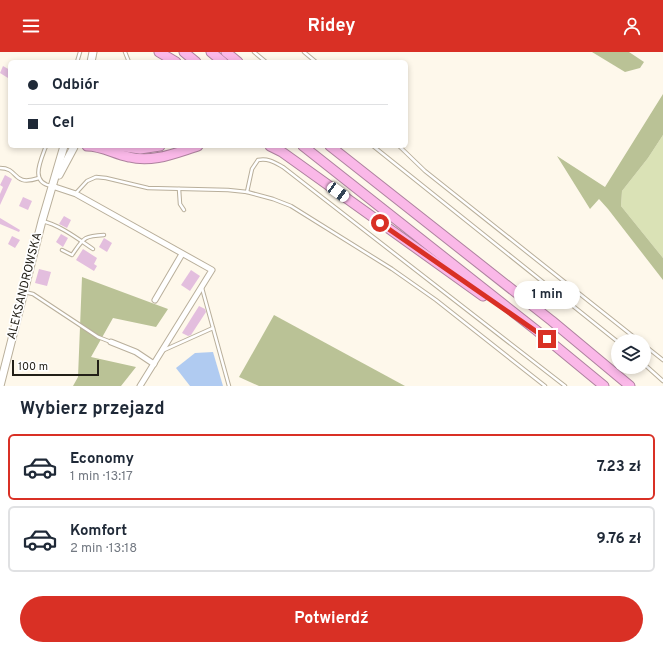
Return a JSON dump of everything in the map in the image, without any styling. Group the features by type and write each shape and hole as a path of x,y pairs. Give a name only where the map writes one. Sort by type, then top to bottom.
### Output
{"highway":[{"path":"184,52 194,60"},
{"path":"211,52 221,60"},
{"path":"226,52 236,60"},
{"path":"102,148 128,157 144,160 160,158 192,148"},
{"path":"133,148 147,148"},
{"path":"274,148 282,152 361,208 487,299 536,330"},
{"path":"285,148 361,208"},
{"path":"306,148 536,330 604,386"},
{"path":"333,148 552,321 630,386"}],"main road":[{"name":"ALEKSANDROWSKA","path":"0,386 42,221 63,148"},
{"name":"ALEKSANDROWSKA","path":"52,186 72,148"}],"street":[{"path":"52,186 76,194 212,270 140,386"},
{"path":"155,300 182,254"},
{"path":"111,342 136,352 154,364"}],"lane":[{"path":"254,52 264,60"},
{"path":"304,52 314,60"},
{"path":"45,148 39,167 39,178 45,185 52,186"},
{"path":"376,148 611,336"},
{"path":"401,148 425,171 629,334"},
{"path":"247,192 252,169 258,160 264,158 283,167 565,386"},
{"path":"0,168 8,170 23,181 39,178"},
{"path":"76,194 87,181 96,177 148,188 228,190 247,192 273,199 291,206 392,269 436,300 545,386"},
{"path":"180,189 180,204 184,210"},
{"path":"42,221 49,223 93,249"},
{"path":"62,250 72,255 81,241 88,236 104,235"},
{"path":"202,287 230,386"},
{"path":"24,292 33,294 98,337 111,342"},
{"path":"162,351 213,328"},
{"path":"651,351 663,360"},
{"path":"651,370 663,381"}],"green space":[{"path":"592,52 629,52 644,62 640,68 625,72"},
{"path":"663,94 663,135 648,158 622,191 621,206 663,258 663,280 599,199 590,209 557,156 605,187"},
{"path":"663,135 663,258 621,206 622,191 648,158"},
{"path":"82,277 168,309 156,327 113,318 91,357 136,367 121,386 73,386 78,377"},
{"path":"274,315 405,386 259,386 239,377"}],"water":[{"path":"213,352 223,386 190,386 176,368 195,353"}],"building":[{"path":"3,66 8,69 8,78 0,73"},
{"path":"5,175 12,179 0,205 0,194 3,187 0,185"},
{"path":"23,197 32,201 28,210 19,206"},
{"path":"64,216 71,220 67,228 59,224"},
{"path":"0,218 20,230 19,232 0,224"},
{"path":"61,234 68,238 63,247 56,242"},
{"path":"12,236 20,240 15,248 8,244"},
{"path":"104,238 112,243 107,252 99,247"},
{"path":"83,249 97,258 94,264 97,266 94,271 76,260"},
{"path":"39,269 51,272 47,286 35,283"},
{"path":"191,270 200,276 190,291 181,285"},
{"path":"199,306 205,309 206,312 191,335 188,336 182,333"}],"route":[{"path":"380,223 547,339"}]}
